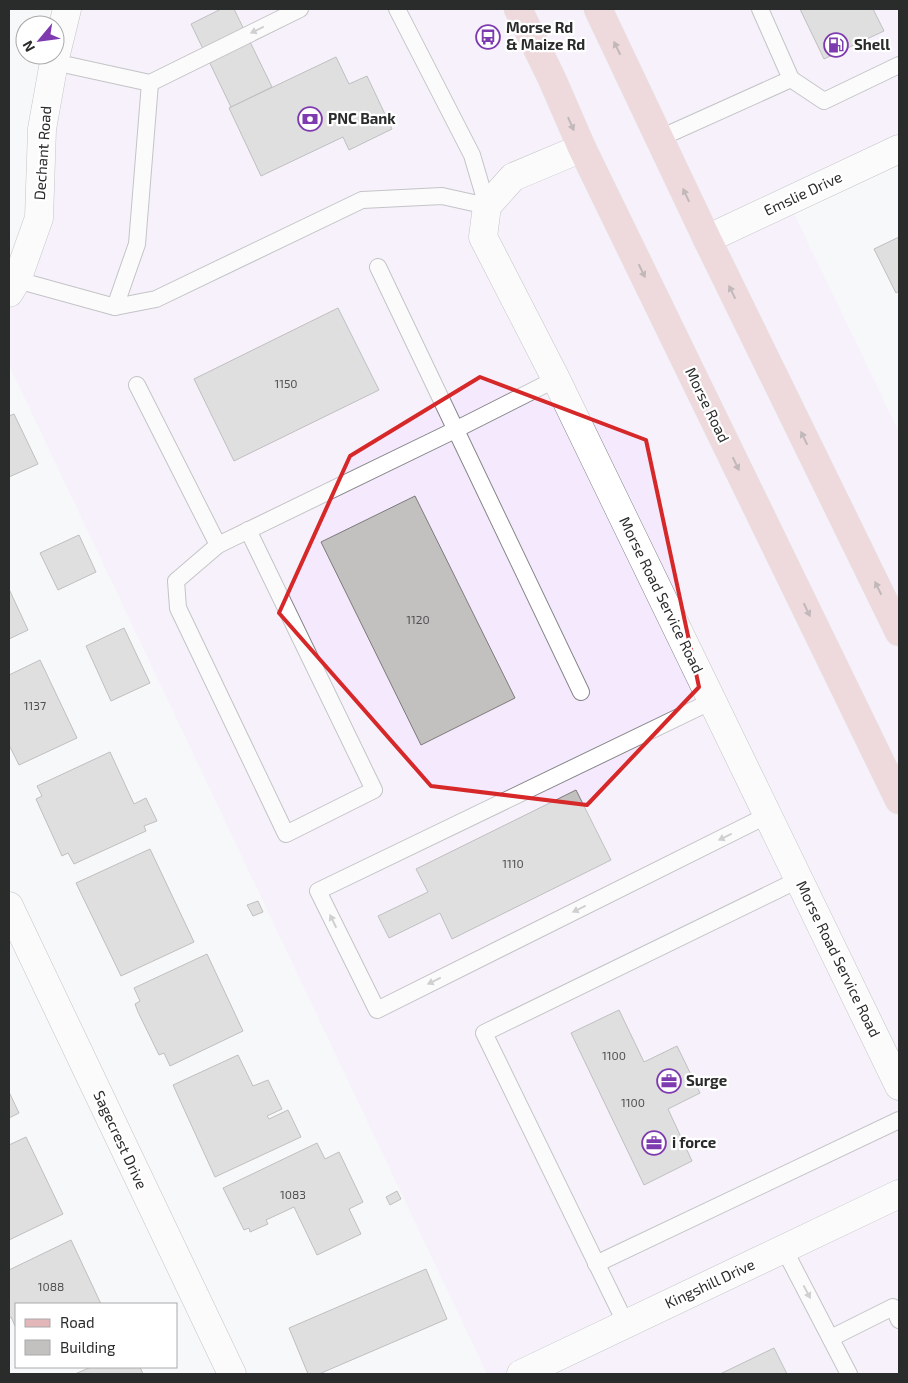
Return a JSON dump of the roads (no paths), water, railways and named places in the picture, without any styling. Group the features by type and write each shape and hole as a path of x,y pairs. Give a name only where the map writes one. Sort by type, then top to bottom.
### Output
{"main road":[{"name":"Morse Road","path":"518,9 582,148 899,800"},
{"path":"598,9 706,239 899,632"}],"street":[{"name":"Dechant Road","path":"13,287 39,218 42,129 53,65"},
{"path":"487,206 513,177 582,148"},
{"name":"Emslie Drive","path":"706,239 899,149"},
{"name":"Morse Road Service Road","path":"487,206 483,237 556,379 899,1086"},
{"name":"Sagecrest Drive","path":"9,906 232,1374"},
{"name":"Kingshill Drive","path":"520,1374 899,1194"}],"lane":[{"path":"65,64 150,83 300,9"},
{"path":"13,287 115,308 156,299 362,200 442,196 487,206 472,154 397,9"},
{"path":"760,9 791,79 824,101 899,65"},
{"path":"660,138 791,79"},
{"path":"115,308 137,244 150,83"},
{"path":"378,267 581,692"},
{"path":"248,530 374,790 286,834 178,608 176,581 218,545 248,530 457,430 556,379"},
{"path":"137,385 218,545"},
{"path":"712,701 318,891 377,1010 768,815"},
{"path":"626,1324 484,1033 800,879"},
{"path":"596,1264 899,1120"},
{"path":"784,1249 849,1374"},
{"path":"831,1338 893,1307 899,1320"}],"place":[{"name":"Morse Rd & Maize Rd","path":"488,37"},
{"name":"Shell","path":"836,45"},
{"name":"PNC Bank","path":"310,119"},
{"name":"Surge","path":"669,1081"},
{"name":"i force","path":"654,1143"}]}
